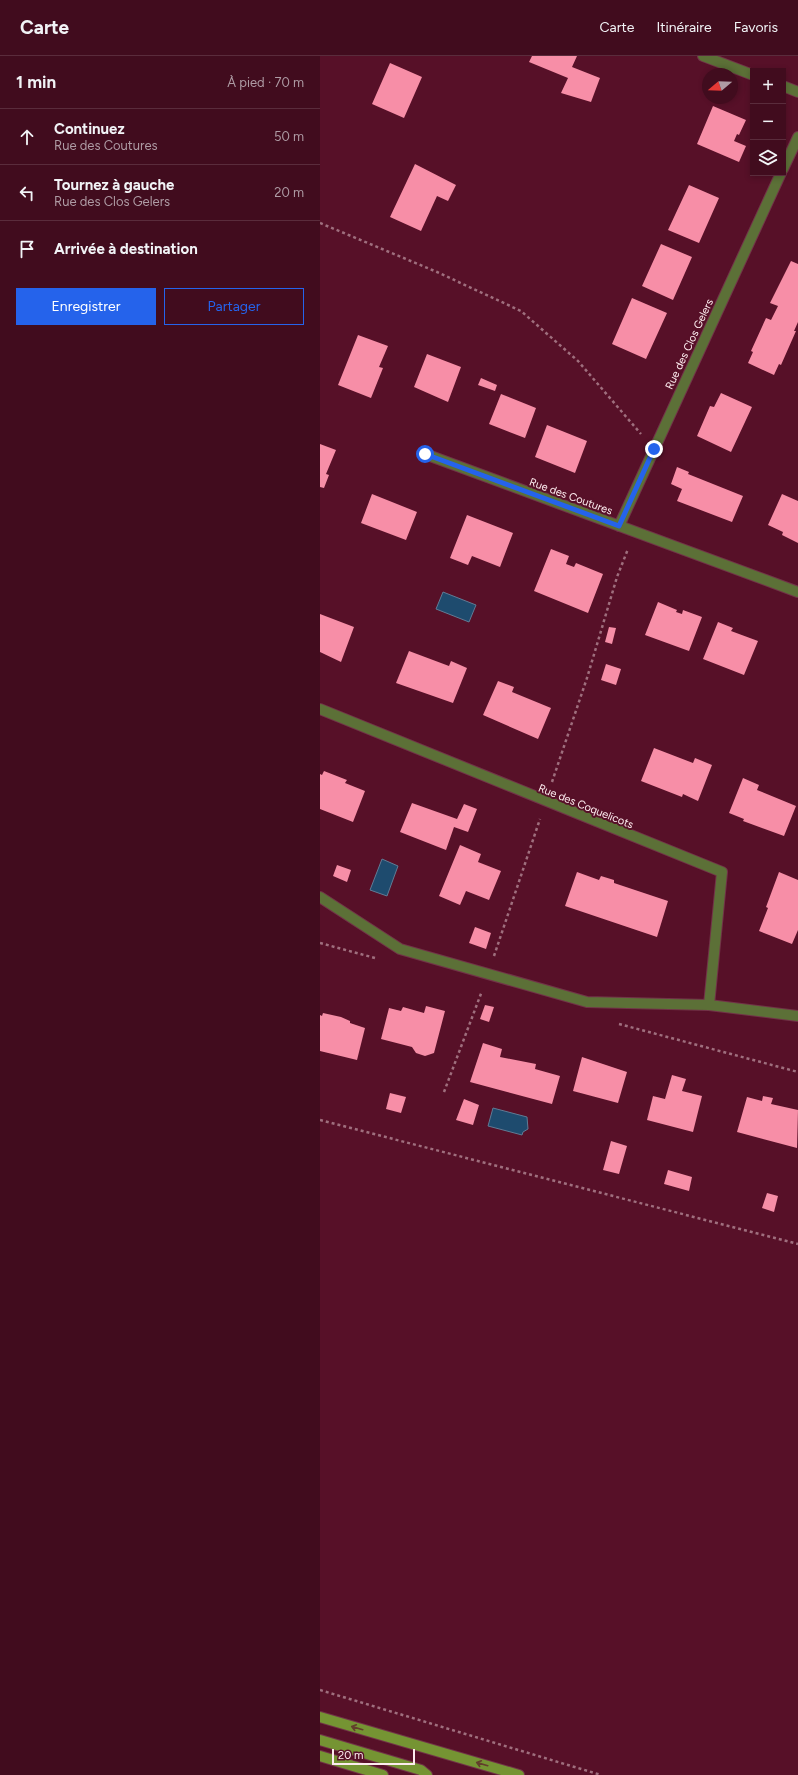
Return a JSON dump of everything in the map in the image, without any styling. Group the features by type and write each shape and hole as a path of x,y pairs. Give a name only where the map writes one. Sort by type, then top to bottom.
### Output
{"main road":[{"path":"320,1717 519,1775"},
{"path":"320,1740 421,1770 427,1775"},
{"path":"320,1756 383,1775"}],"street":[{"path":"702,56 750,74"},
{"path":"786,87 798,92"},
{"path":"786,163 798,137"},
{"name":"Rue des Clos Gelers","path":"619,526 780,176"},
{"name":"Rue des Coutures","path":"425,454 798,592"},
{"name":"Rue des Coquelicots","path":"320,709 722,872 709,1005"},
{"path":"320,897 400,950 586,1002 709,1005 798,1016"}],"path":[{"path":"320,223 437,272 521,311 578,362 654,449"},
{"path":"320,1120 798,1244"},
{"path":"320,1690 601,1775"}],"water":[{"path":"443,592 476,605 469,622 436,609"},
{"path":"382,859 398,866 387,896 370,890"},
{"path":"493,1108 527,1117 528,1129 523,1132 522,1135 488,1126"}],"building":[{"path":"532,56 577,56 572,67 600,78 591,102 561,93 568,78 529,62"},
{"path":"390,63 422,77 404,118 372,104"},
{"path":"713,106 746,120 739,135 737,134 734,141 746,146 739,162 697,144"},
{"path":"415,164 456,185 448,201 437,196 421,231 390,217"},
{"path":"689,185 719,198 699,243 668,230"},
{"path":"661,244 692,257 673,300 642,286"},
{"path":"791,261 798,264 798,322 794,331 796,331 781,365 779,364 774,375 748,363 753,352 751,351 766,318 771,320 778,306 770,303"},
{"path":"632,298 667,313 646,359 612,344"},
{"path":"358,335 388,346 379,367 383,368 371,398 338,385"},
{"path":"427,354 461,367 448,402 414,387"},
{"path":"481,378 497,385 495,391 478,385"},
{"path":"721,393 752,407 731,452 697,436 710,406 714,407"},
{"path":"501,394 536,408 525,438 489,424"},
{"path":"547,425 587,441 575,473 535,457"},
{"path":"320,444 336,450 326,474 329,475 324,488 320,487"},
{"path":"677,467 689,472 688,474 743,496 732,522 677,501 682,489 671,484"},
{"path":"372,494 417,512 406,540 361,523"},
{"path":"782,494 798,501 798,543 782,535 783,532 768,525"},
{"path":"467,515 513,533 500,567 472,556 468,565 450,558"},
{"path":"551,549 569,556 566,564 574,567 576,563 603,574 588,613 534,591"},
{"path":"658,602 677,610 676,612 682,614 683,610 702,617 689,651 645,635"},
{"path":"320,614 354,627 341,662 320,652"},
{"path":"718,622 733,628 731,631 758,641 744,675 703,659"},
{"path":"609,627 616,628 612,644 605,642"},
{"path":"409,651 449,666 451,661 467,668 453,703 396,683"},
{"path":"606,664 621,669 616,685 601,680"},
{"path":"498,681 514,687 512,692 551,708 538,739 483,715"},
{"path":"654,748 693,763 695,758 712,765 698,801 683,794 682,797 641,781"},
{"path":"324,771 347,780 345,783 365,791 353,822 320,809 320,774 322,775"},
{"path":"743,778 759,785 757,790 796,806 784,836 743,821 744,819 729,813"},
{"path":"412,803 457,819 464,804 477,809 468,832 454,827 446,850 400,832"},
{"path":"460,845 481,854 478,862 501,871 489,900 466,891 460,905 439,896"},
{"path":"337,865 351,870 347,882 333,876"},
{"path":"577,872 599,880 601,876 614,880 614,883 668,901 657,937 565,906"},
{"path":"779,872 798,880 798,930 792,944 759,931"},
{"path":"475,927 491,933 486,949 469,943"},
{"path":"485,1005 494,1007 489,1022 480,1019"},
{"path":"426,1006 445,1011 434,1053 425,1056 416,1053 412,1047 381,1039 389,1008 401,1011 403,1007 424,1013"},
{"path":"323,1013 341,1017 350,1021 350,1023 365,1028 357,1060 320,1051 320,1015 322,1016"},
{"path":"483,1043 502,1049 500,1057 536,1064 535,1069 560,1076 552,1104 470,1082"},
{"path":"582,1057 627,1072 618,1103 573,1091"},
{"path":"672,1075 686,1079 682,1091 702,1096 693,1132 647,1120 653,1096 665,1099"},
{"path":"390,1093 406,1097 401,1113 386,1109"},
{"path":"763,1096 773,1098 771,1104 798,1110 797,1148 737,1132 747,1097 762,1101"},
{"path":"464,1099 479,1105 473,1125 456,1120"},
{"path":"611,1141 627,1146 619,1174 603,1170"},
{"path":"668,1170 692,1177 689,1191 664,1184"},
{"path":"767,1193 778,1196 774,1212 762,1208"}],"route":[{"path":"425,454 619,526 654,449"}]}
